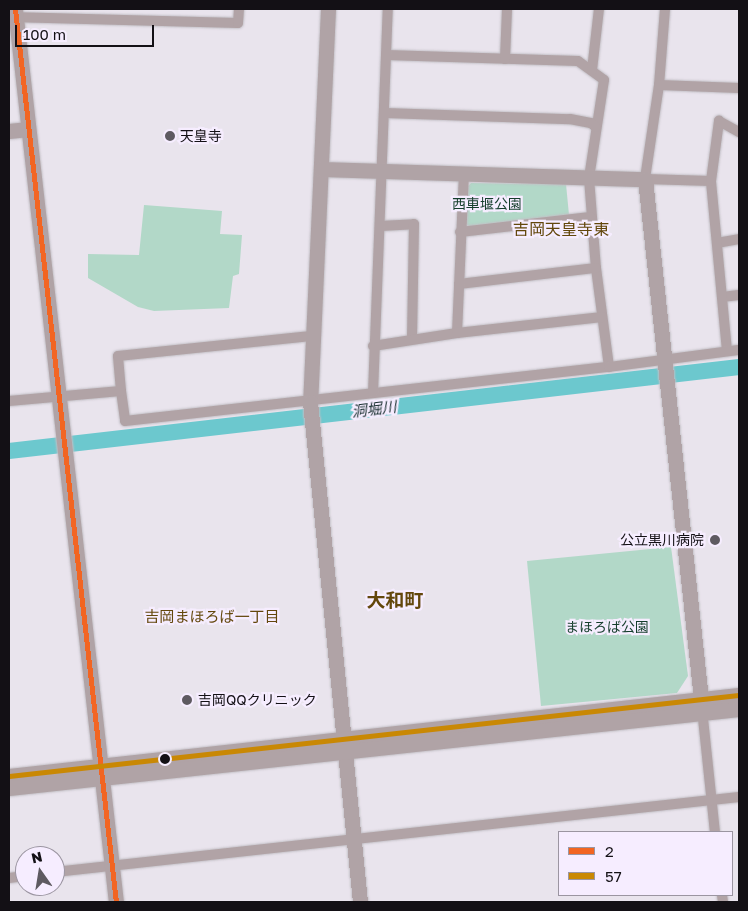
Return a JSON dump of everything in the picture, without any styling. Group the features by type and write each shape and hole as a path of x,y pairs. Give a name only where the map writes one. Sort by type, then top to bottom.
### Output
{"street":[{"path":"116,902 68,462 13,14 238,22 238,9"},
{"path":"328,9 312,336 311,407 360,902"},
{"path":"373,394 388,9"},
{"path":"505,59 507,9"},
{"path":"592,70 598,9"},
{"path":"665,9 659,85 644,179 715,831"},
{"path":"386,55 578,61 604,80 589,178 590,217 609,368"},
{"path":"659,85 739,88"},
{"path":"385,113 570,119 591,123 596,127"},
{"path":"727,351 711,181 719,121 739,132"},
{"path":"9,131 28,129"},
{"path":"321,169 464,175 711,181"},
{"path":"457,333 464,175"},
{"path":"460,232 590,217"},
{"path":"380,226 414,224 412,339"},
{"path":"716,243 739,239"},
{"path":"459,284 596,268"},
{"path":"722,297 739,295"},
{"path":"374,346 457,333 602,317"},
{"path":"312,336 118,356 125,422 311,407 373,394 609,368 739,350"},
{"path":"9,401 121,391"},
{"path":"9,776 102,772 344,747 702,706 739,695"},
{"path":"702,706 739,709"},
{"path":"9,788 102,772"},
{"path":"65,871 354,841 739,797"}],"green space":[{"name":"西車堰公園","path":"471,183 566,184 569,215 471,228 465,223 466,188"},
{"path":"144,205 222,211 220,234 242,235 239,274 233,276 229,308 154,311 138,307 88,278 88,254 139,255"},
{"name":"まほろば公園","path":"671,547 688,676 677,693 541,706 527,561"}],"waterway":[{"name":"洞堀川","path":"9,451 739,367"}],"transit line":[{"name":"2","path":"15,9 116,902"},
{"name":"57","path":"9,776 739,695"}],"place":[{"name":"天皇寺","path":"170,136"},
{"name":"公立黒川病院","path":"715,540"},
{"name":"吉岡QQクリニック","path":"187,700"}],"district":[{"name":"吉岡天皇寺東","path":"561,229"},
{"name":"大和町","path":"395,600"},
{"name":"吉岡まほろば一丁目","path":"212,617"}]}
